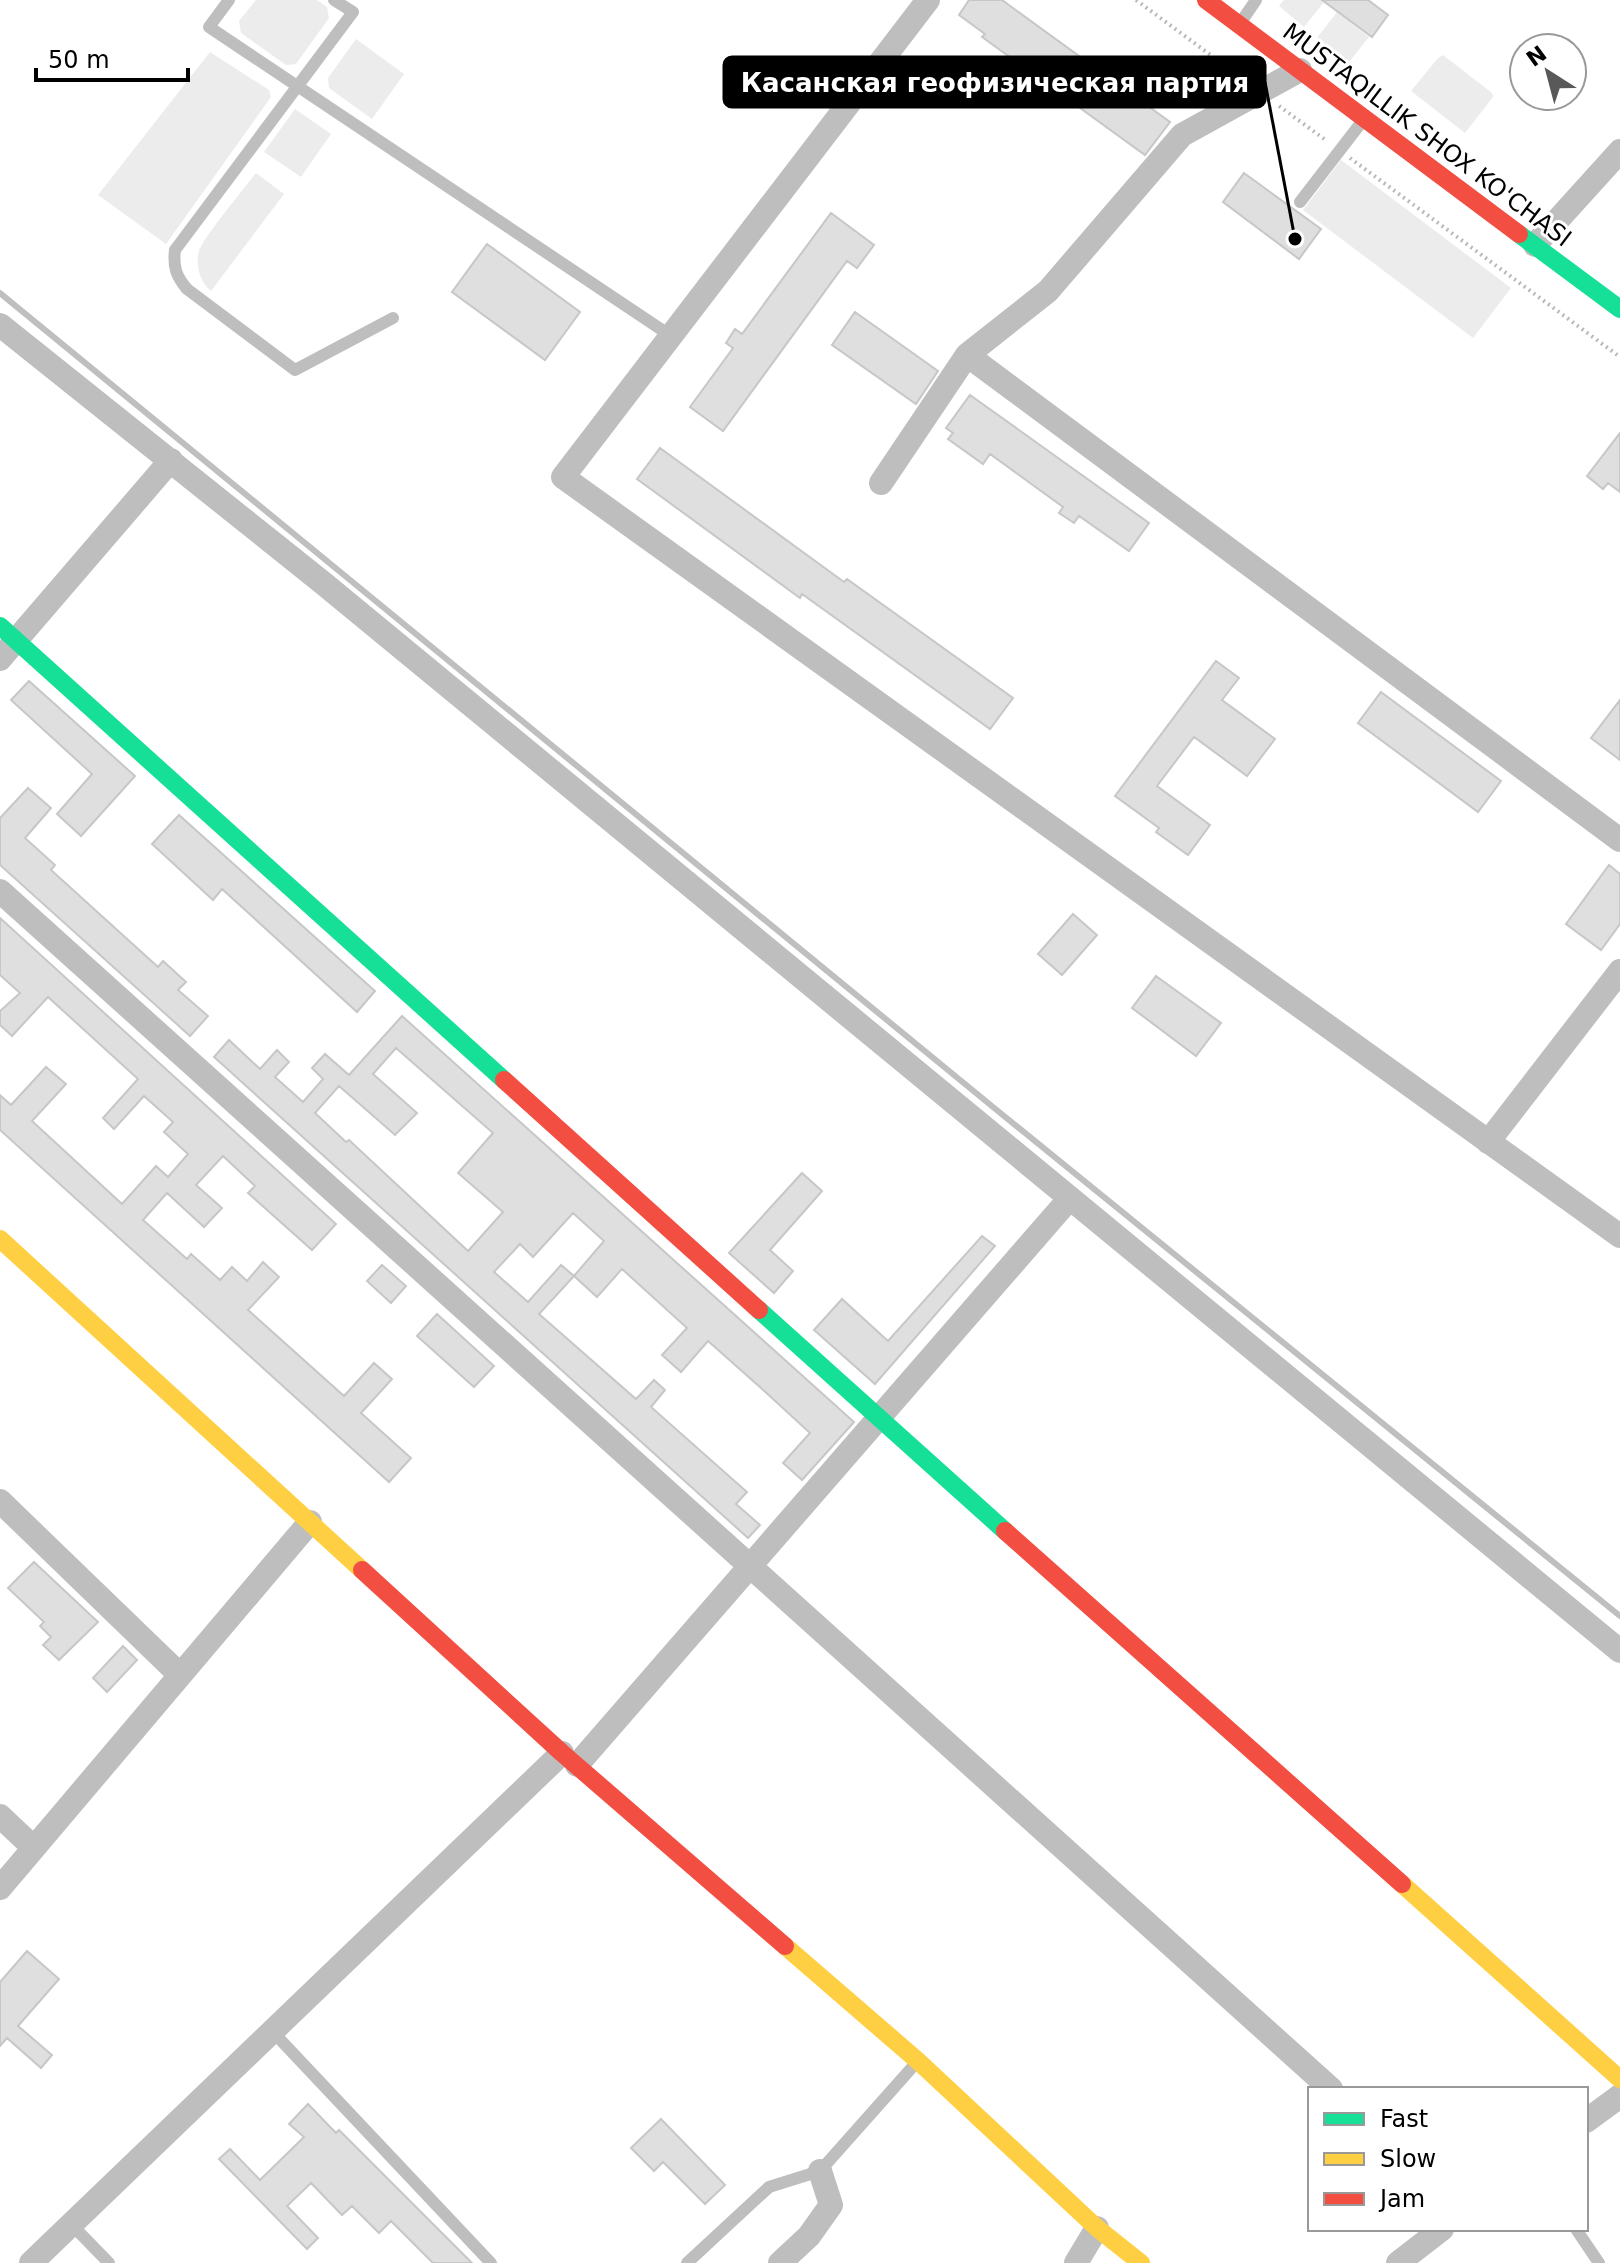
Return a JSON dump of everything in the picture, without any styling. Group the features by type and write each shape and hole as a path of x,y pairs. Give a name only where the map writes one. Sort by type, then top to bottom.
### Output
{"street":[{"path":"928,0 563,477 1620,1236"},
{"name":"MUSTAQILLIK SHOX KO'CHASI","path":"1206,0 1620,309"},
{"path":"881,483 967,355 1048,291 1182,135 1300,70"},
{"path":"1535,245 1620,151"},
{"path":"0,325 171,460 1620,1651"},
{"path":"967,355 1620,840"},
{"path":"171,460 6,642 1620,2079"},
{"path":"0,891 1329,2087"},
{"path":"1488,1142 1620,971"},
{"path":"31,2263 272,2031 570,1759 750,1566 1070,1198"},
{"path":"0,1239 570,1759 918,2061 1097,2228 1141,2263"},
{"path":"0,1501 179,1674"},
{"path":"0,1888 310,1522"},
{"path":"0,1816 34,1848"},
{"path":"1588,2120 1620,2096"},
{"path":"780,2263 809,2236 831,2205 820,2171"},
{"path":"1076,2263 1097,2228"},
{"path":"1398,2263 1439,2231"}],"lane":[{"path":"229,0 209,27 671,336"},
{"path":"334,0 353,12 175,250 174,262 177,277 187,289 295,370 393,318"},
{"path":"1239,24 1256,0"},
{"path":"1300,202 1364,118"},
{"path":"272,2031 491,2263"},
{"path":"687,2263 769,2187 820,2171 918,2061"},
{"path":"71,2224 109,2263"},
{"path":"1577,2231 1599,2263"}],"path":[{"path":"1136,0 1620,357"}],"shaded area":[{"path":"256,0 317,0 327,7 329,18 296,64 286,65 241,33 239,21"},
{"path":"1284,0 1324,2 1304,27 1279,6"},
{"path":"1337,12 1369,37 1349,62 1317,38"},
{"path":"356,39 404,74 372,119 329,88 328,78"},
{"path":"210,52 269,90 271,97 166,244 98,195"},
{"path":"1443,55 1492,93 1493,97 1465,133 1411,91"},
{"path":"295,109 331,134 301,177 264,152"},
{"path":"1341,160 1511,288 1473,338 1303,210"},
{"path":"256,173 284,194 211,291 199,273 199,251"}],"building":[{"path":"969,0 1002,0 1170,122 1145,155 982,37 985,34 959,15"},
{"path":"1322,0 1368,0 1388,15 1372,37"},
{"path":"1244,173 1321,229 1299,259 1223,202"},
{"path":"831,213 874,245 857,268 847,261 723,431 690,407 733,348 726,343 735,329 742,334"},
{"path":"487,244 580,312 545,360 452,292"},
{"path":"855,312 938,371 916,404 832,345"},
{"path":"970,395 1149,523 1129,551 1079,516 1074,523 1059,513 1063,507 990,454 983,464 948,439 953,433 946,428"},
{"path":"1620,433 1620,492 1608,483 1603,489 1587,476"},
{"path":"660,448 844,582 847,579 1013,698 990,729 802,594 800,598 637,479"},
{"path":"1216,661 1239,678 1222,700 1275,739 1247,776 1194,737 1157,786 1210,825 1188,855 1156,832 1159,828 1115,796"},
{"path":"29,681 135,776 81,836 57,814 92,774 11,700"},
{"path":"1381,692 1501,781 1478,812 1358,723"},
{"path":"1620,700 1620,760 1591,738"},
{"path":"28,788 51,808 25,838 55,865 51,870 158,967 163,961 186,982 178,990 208,1016 190,1036 0,865 0,818"},
{"path":"179,815 375,991 357,1012 222,889 213,900 152,844"},
{"path":"1609,865 1620,874 1620,924 1601,950 1566,924"},
{"path":"1073,914 1097,935 1062,975 1038,954"},
{"path":"0,918 336,1224 312,1250 248,1193 255,1186 223,1156 196,1185 222,1208 204,1227 167,1193 143,1220 187,1259 191,1254 220,1280 232,1267 247,1281 263,1262 279,1277 248,1310 344,1396 374,1363 392,1379 361,1413 411,1458 389,1482 0,1130 0,1095 11,1105 46,1067 66,1084 32,1121 122,1204 156,1166 168,1177 188,1154 164,1132 173,1122 144,1096 114,1129 103,1118 138,1079 48,997 12,1036 0,1025 0,1011 20,993 0,975"},
{"path":"1156,976 1221,1023 1196,1056 1132,1008"},
{"path":"402,1016 854,1422 802,1480 783,1463 810,1433 708,1341 681,1372 662,1355 687,1328 622,1269 597,1297 574,1276 539,1314 636,1399 654,1380 665,1390 651,1407 747,1492 736,1504 760,1525 748,1538 214,1057 229,1040 260,1069 277,1050 289,1062 275,1077 303,1102 323,1079 312,1068 325,1054 349,1075","holes":["396,1048 493,1133 458,1173 503,1212 468,1251 349,1140 346,1142 315,1113 339,1086 395,1135 417,1113 373,1074","573,1213 604,1241 574,1276 561,1265 528,1302 494,1272 520,1244 533,1257"]},
{"path":"802,1173 822,1191 770,1250 793,1271 774,1293 729,1253"},
{"path":"982,1236 995,1246 875,1384 814,1330 842,1299 888,1341"},
{"path":"382,1265 406,1286 391,1303 367,1281"},
{"path":"437,1314 494,1366 474,1387 417,1336"},
{"path":"34,1562 98,1622 59,1660 43,1645 51,1637 40,1626 44,1622 8,1588"},
{"path":"123,1646 137,1660 107,1692 93,1678"},
{"path":"27,1951 59,1979 18,2026 52,2055 41,2068 7,2038 0,2046 0,1982"},
{"path":"308,2104 336,2133 339,2130 472,2263 433,2263 391,2221 379,2233 352,2206 342,2215 311,2183 287,2206 318,2238 307,2249 219,2159 230,2149 260,2180 304,2137 289,2124"},
{"path":"661,2119 725,2185 705,2204 663,2162 654,2171 631,2148"}],"waterway":[{"path":"0,293 1620,1616"}],"traffic: fast":[{"path":"1519,234 1620,309"},
{"path":"0,626 504,1080"},
{"path":"759,1310 1005,1531"}],"traffic: slow":[{"path":"0,1239 362,1570"},
{"path":"1402,1884 1620,2079"},
{"path":"785,1946 918,2061 1097,2228 1141,2263"}],"traffic: jam":[{"path":"1206,0 1519,234"},
{"path":"504,1080 759,1310"},
{"path":"1005,1531 1402,1884"},
{"path":"362,1570 562,1753 785,1946"}],"place":[{"name":"Касанская геофизическая партия","path":"1295,239"}]}
